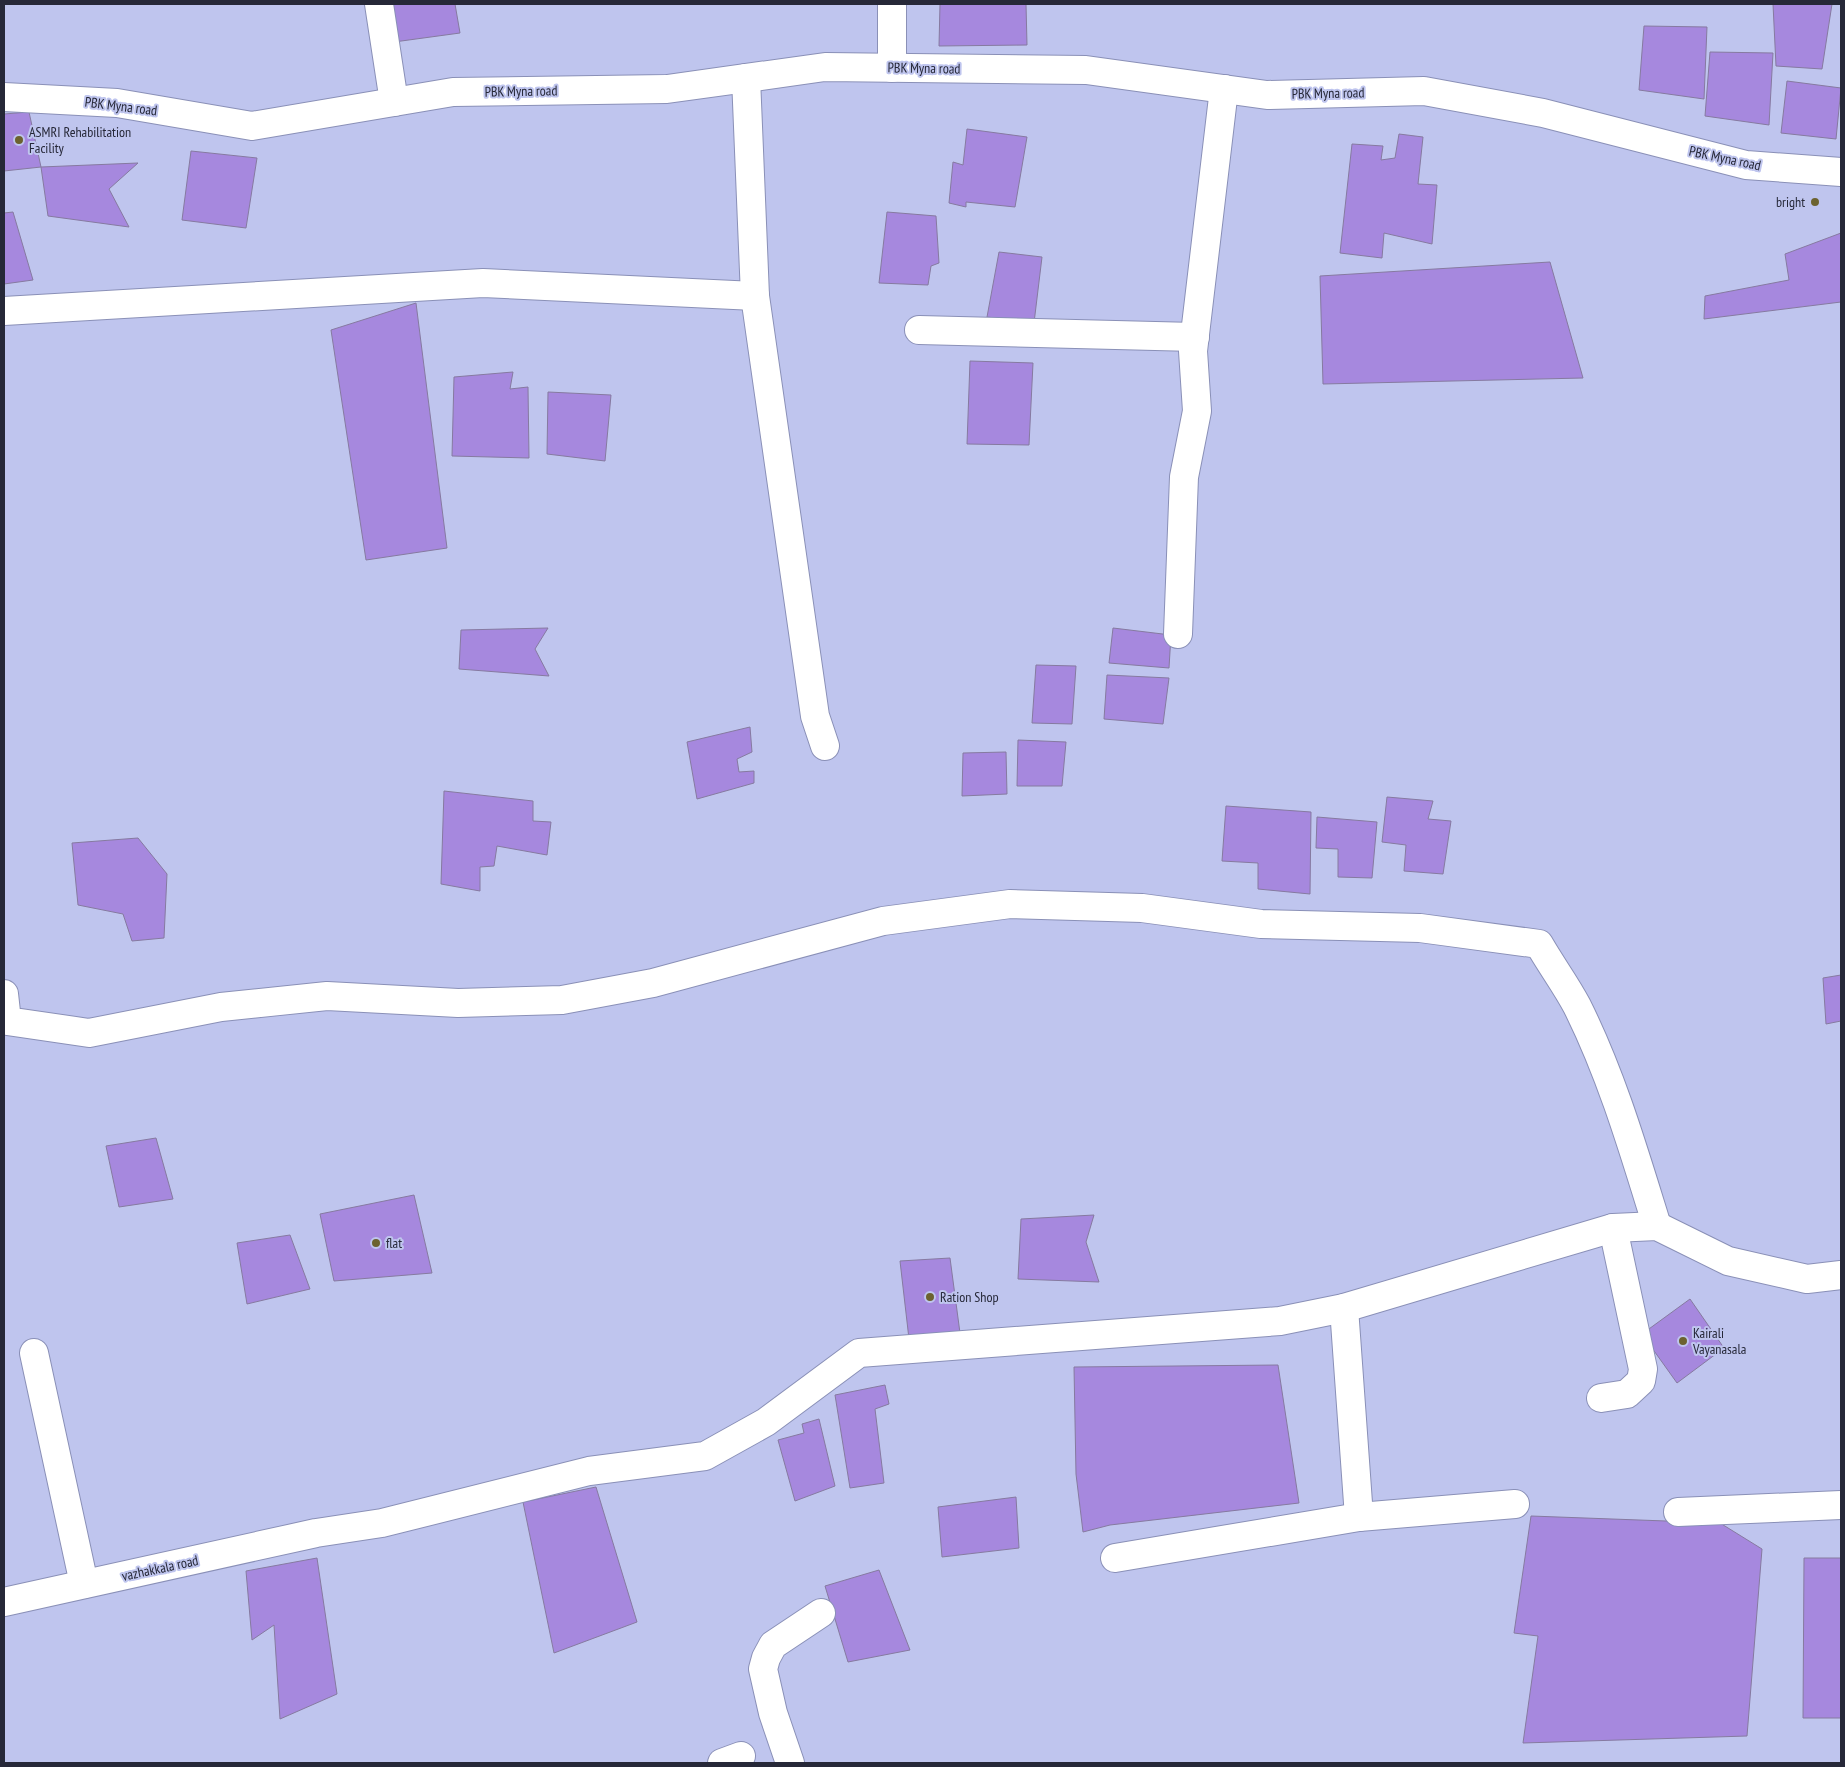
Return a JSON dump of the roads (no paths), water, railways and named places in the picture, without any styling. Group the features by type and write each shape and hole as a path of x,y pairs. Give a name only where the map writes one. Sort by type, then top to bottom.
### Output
{"street":[{"path":"379,4 394,102"},
{"path":"892,4 892,68"},
{"name":"PBK Myna road","path":"4,97 117,103 252,126 453,92 667,89 825,67 1086,70 1267,95 1424,91 1543,113 1746,165 1841,172"},
{"path":"746,78 754,296 816,716 825,746"},
{"path":"1178,634 1184,477 1197,411 1193,351 1224,88"},
{"path":"4,311 483,283 754,296"},
{"path":"919,330 1195,337"},
{"path":"4,994 7,1021 88,1033 221,1007 327,996 458,1003 562,1000 653,983 883,921 1010,904 1142,908 1261,924 1420,928 1539,944 1577,1006 1605,1070 1627,1130 1657,1226 1728,1261 1807,1279 1841,1275"},
{"name":"vazhakkala road","path":"4,1602 316,1533 382,1523 589,1471 705,1456 766,1422 859,1353 1280,1321 1344,1308 1613,1228 1657,1226"},
{"path":"1601,1398 1627,1394 1642,1381 1643,1369 1613,1228"},
{"path":"1344,1308 1359,1517"},
{"path":"34,1353 84,1584"},
{"path":"1115,1558 1359,1517 1515,1504"},
{"path":"1678,1512 1841,1505"},
{"path":"790,1763 773,1713 763,1669 766,1658 774,1645 821,1613"}],"place":[{"name":"ASMRI Rehabilitation Facility","path":"19,140"},
{"name":"bright","path":"1815,202"},
{"name":"flat","path":"376,1243"},
{"name":"Ration Shop","path":"930,1297"},
{"name":"Kairali Vayanasala","path":"1683,1341"}]}
